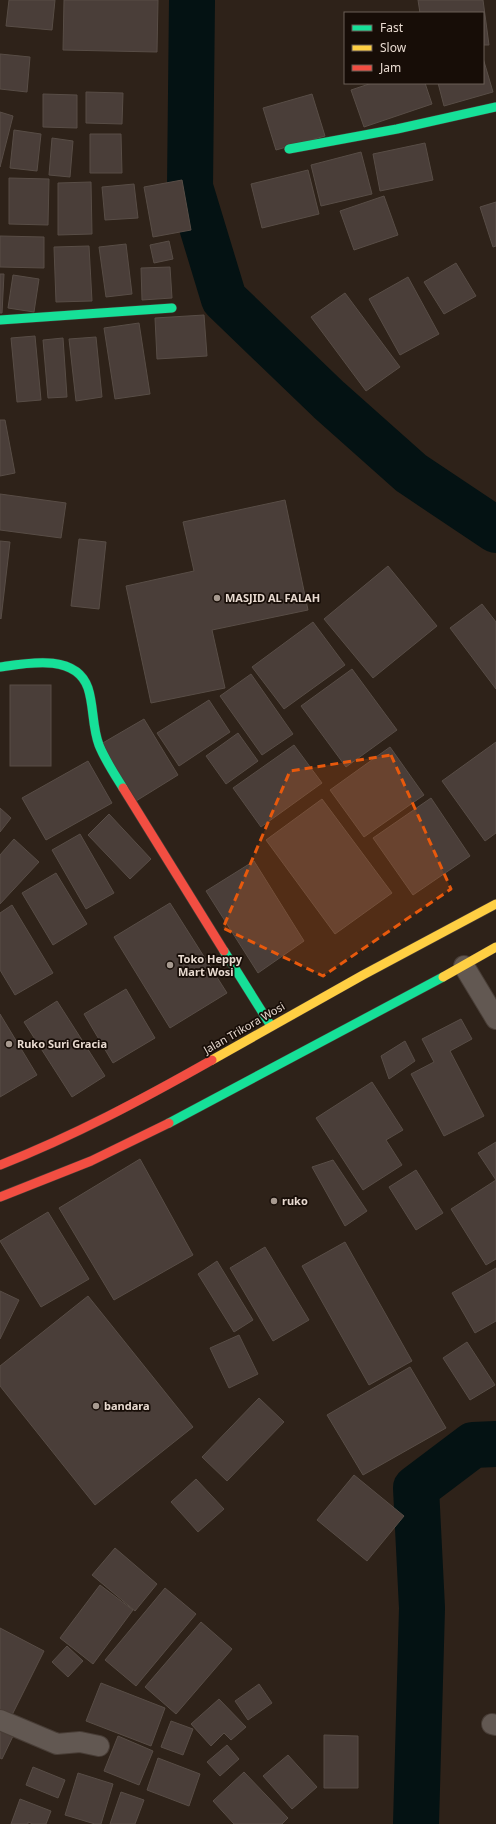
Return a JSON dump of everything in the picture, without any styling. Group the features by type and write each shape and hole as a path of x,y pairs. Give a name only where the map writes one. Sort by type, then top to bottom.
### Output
{"main road":[{"path":"289,149 396,129 496,107"},
{"path":"0,320 172,308"},
{"path":"0,667 20,664 62,665 68,666 84,679 88,687 99,745 271,1026"},
{"name":"Jalan Trikora Wosi","path":"0,1165 60,1140 142,1100 271,1026 460,922 496,904"},
{"path":"0,1197 78,1168 159,1129 464,966 496,947"}],"street":[{"path":"464,966 496,1019"},
{"path":"0,1720 57,1744 80,1742 99,1746"}],"highlighted area":[{"path":"391,755 451,889 323,976 223,928 290,771"}],"building":[{"path":"9,0 55,0 52,30 6,26"},
{"path":"64,0 158,0 157,52 63,50"},
{"path":"418,0 483,0 489,45 484,45 484,12 420,12"},
{"path":"0,54 30,57 27,92 0,89"},
{"path":"484,61 493,92 444,106 438,84 484,84"},
{"path":"369,84 425,84 432,104 364,127 351,90"},
{"path":"86,92 123,93 122,124 86,123"},
{"path":"43,94 77,95 77,128 43,127"},
{"path":"312,94 325,136 276,150 263,108"},
{"path":"0,112 13,116 0,167"},
{"path":"14,130 41,134 37,171 10,168"},
{"path":"90,134 121,134 122,173 90,173"},
{"path":"52,138 73,141 70,177 49,175"},
{"path":"425,143 433,180 380,191 373,154"},
{"path":"361,152 372,194 321,206 311,165"},
{"path":"308,170 319,214 262,228 251,184"},
{"path":"9,178 49,179 48,225 9,224"},
{"path":"182,180 191,230 153,237 144,187"},
{"path":"91,182 92,234 58,235 58,183"},
{"path":"134,184 138,218 105,220 102,187"},
{"path":"384,196 398,235 354,250 340,211"},
{"path":"496,202 496,246 493,247 480,207"},
{"path":"0,236 44,237 44,268 0,267"},
{"path":"169,241 173,259 154,263 150,245"},
{"path":"126,244 132,294 106,297 99,247"},
{"path":"89,246 92,301 56,302 54,247"},
{"path":"456,263 476,296 444,314 424,282"},
{"path":"170,267 172,298 142,300 141,268"},
{"path":"0,274 4,274 2,313 0,313"},
{"path":"13,275 39,279 34,312 8,308"},
{"path":"408,277 439,334 400,355 369,299"},
{"path":"345,293 400,367 366,391 311,317"},
{"path":"204,315 207,356 157,359 155,318"},
{"path":"139,323 150,394 115,399 104,328"},
{"path":"35,336 41,400 17,402 11,338"},
{"path":"96,337 102,397 76,401 69,339"},
{"path":"63,338 67,397 48,398 43,340"},
{"path":"0,420 5,420 15,473 0,476"},
{"path":"0,494 66,503 61,538 0,530"},
{"name":"MASJID AL FALAH","path":"285,500 308,610 212,630 225,688 151,703 126,586 194,571 183,522"},
{"path":"79,539 106,542 99,609 71,606"},
{"path":"0,541 10,542 1,619 0,618"},
{"path":"388,566 437,626 373,678 324,619"},
{"path":"482,604 496,622 496,689 450,628"},
{"path":"313,622 345,665 284,709 252,667"},
{"path":"352,669 397,730 346,767 301,706"},
{"path":"251,674 293,734 262,755 220,696"},
{"path":"10,685 51,685 51,766 10,766"},
{"path":"209,700 230,732 179,766 157,733"},
{"path":"144,719 178,775 136,801 101,744"},
{"path":"238,733 258,761 226,784 206,756"},
{"path":"496,742 496,833 485,841 442,781"},
{"path":"294,745 322,783 261,827 233,788"},
{"path":"390,747 424,795 364,837 330,790"},
{"path":"88,761 112,803 46,840 22,798"},
{"path":"431,798 470,856 413,895 373,838"},
{"path":"322,799 392,893 335,934 266,840"},
{"path":"0,808 11,818 0,832"},
{"path":"109,814 151,859 130,879 88,835"},
{"path":"80,834 114,893 86,909 52,850"},
{"path":"14,839 39,862 0,904 0,855"},
{"path":"254,861 304,941 258,973 206,891"},
{"path":"56,873 87,924 53,945 22,893"},
{"name":"Toko Heppy Mart Wosi","path":"170,903 227,993 170,1028 114,937"},
{"path":"12,905 53,973 15,995 0,970 0,913"},
{"path":"126,989 155,1038 113,1063 84,1014"},
{"path":"57,1001 105,1076 72,1097 24,1022"},
{"name":"Ruko Suri Gracia","path":"0,1014 37,1075 0,1097"},
{"path":"461,1019 472,1039 450,1051 484,1116 444,1136 411,1074 434,1062 422,1039"},
{"path":"405,1041 415,1061 389,1079 381,1056"},
{"path":"372,1082 403,1130 386,1140 402,1165 363,1190 316,1118"},
{"path":"496,1142 496,1180 478,1153"},
{"path":"140,1159 193,1255 114,1300 59,1208"},
{"path":"333,1160 367,1211 345,1226 312,1167"},
{"path":"416,1170 443,1213 416,1230 389,1187"},
{"path":"496,1180 496,1259 486,1265 451,1209"},
{"path":"48,1212 89,1279 41,1307 0,1241"},
{"path":"345,1242 412,1361 369,1385 302,1266"},
{"path":"265,1247 309,1320 273,1341 230,1268"},
{"path":"217,1261 253,1320 234,1332 198,1274"},
{"path":"496,1268 496,1321 475,1333 452,1293"},
{"path":"0,1291 19,1300 0,1339"},
{"name":"bandara","path":"88,1296 193,1427 95,1505 0,1386 0,1366"},
{"path":"239,1335 258,1374 229,1388 210,1348"},
{"path":"467,1342 495,1385 470,1400 443,1358"},
{"path":"410,1367 446,1428 363,1475 327,1415"},
{"path":"259,1398 284,1422 227,1481 202,1457"},
{"path":"354,1475 404,1516 367,1561 317,1520"},
{"path":"196,1479 224,1509 198,1532 171,1502"},
{"path":"115,1548 157,1584 135,1611 92,1575"},
{"path":"100,1585 133,1610 93,1664 60,1638"},
{"path":"165,1588 196,1614 136,1686 105,1660"},
{"path":"201,1622 232,1649 176,1714 145,1687"},
{"path":"0,1628 44,1651 11,1717 0,1711"},
{"path":"67,1646 83,1661 68,1677 52,1662"},
{"path":"101,1683 165,1708 151,1746 86,1721"},
{"path":"259,1684 272,1703 248,1720 235,1701"},
{"path":"219,1699 246,1727 231,1740 224,1733 211,1746 191,1724"},
{"path":"171,1721 193,1729 183,1755 161,1747"},
{"path":"0,1725 15,1732 2,1759 0,1758"},
{"path":"324,1735 358,1736 358,1788 324,1788"},
{"path":"118,1736 153,1751 139,1785 104,1771"},
{"path":"227,1745 239,1759 220,1776 207,1762"},
{"path":"288,1755 317,1787 292,1809 263,1776"},
{"path":"158,1758 200,1774 189,1806 147,1790"},
{"path":"33,1767 65,1780 58,1798 26,1785"},
{"path":"244,1772 288,1818 282,1824 234,1824 213,1801"},
{"path":"78,1773 113,1784 101,1824 95,1824 65,1815"},
{"path":"121,1792 144,1800 135,1824 110,1824"},
{"path":"20,1799 51,1811 46,1824 33,1824 28,1822 28,1824 11,1824"}],"waterway":[{"path":"192,0 190,187 224,299 329,400 411,473 496,530"},
{"path":"416,1824 422,1608 416,1488 473,1445 496,1444"}],"traffic: fast":[{"path":"289,149 397,129 496,107"},
{"path":"0,320 172,308"},
{"path":"0,667 50,663 73,669 82,677 90,695 95,731 99,745 107,762 123,788"},
{"path":"224,951 271,1026"},
{"path":"169,1123 443,977"}],"traffic: slow":[{"path":"212,1060 363,975 496,904"},
{"path":"443,977 496,947"}],"traffic: jam":[{"path":"123,788 224,951"},
{"path":"0,1165 55,1142 108,1116 212,1060"},
{"path":"0,1197 91,1161 169,1123"}],"place":[{"name":"MASJID AL FALAH","path":"217,598"},
{"name":"Toko Heppy Mart Wosi","path":"170,965"},
{"name":"Ruko Suri Gracia","path":"9,1044"},
{"name":"ruko","path":"274,1201"},
{"name":"bandara","path":"96,1406"}]}
